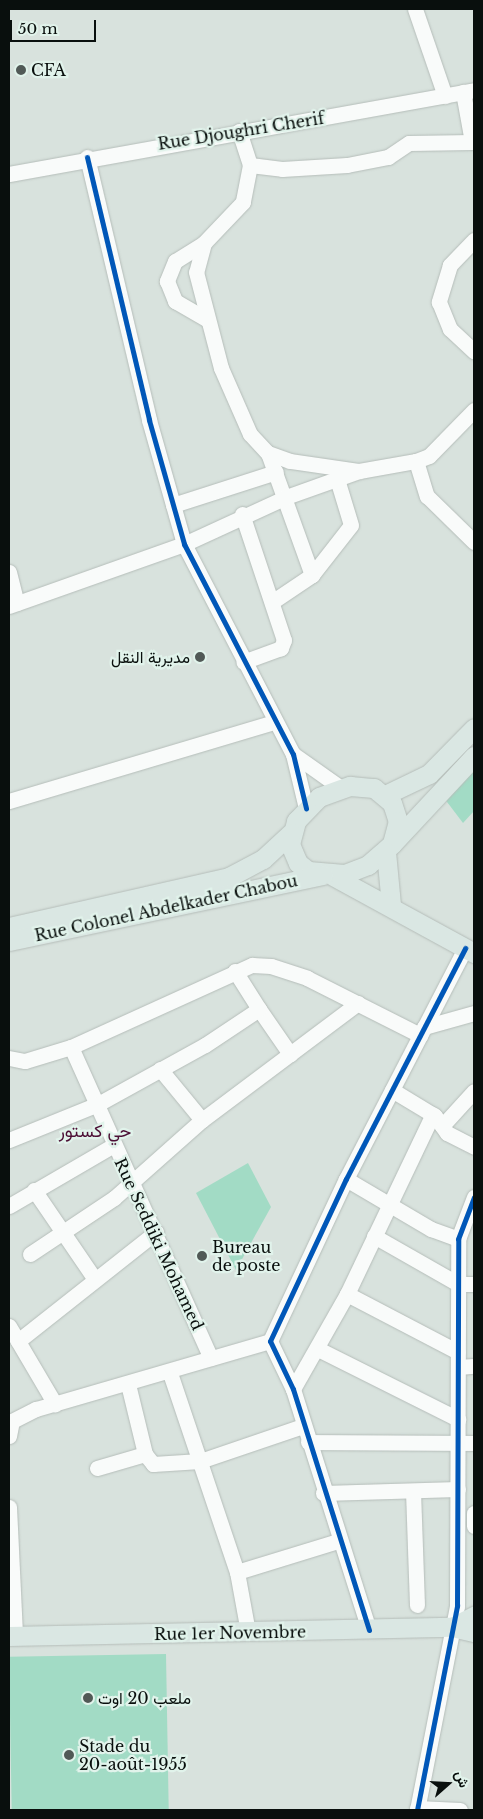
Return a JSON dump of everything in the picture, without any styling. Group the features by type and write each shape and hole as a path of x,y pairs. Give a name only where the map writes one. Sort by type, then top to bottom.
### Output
{"main road":[{"path":"385,795 429,774 474,728"},
{"path":"328,876 368,865 389,848 474,756"},
{"path":"391,905 389,848 397,816 385,795 362,786 341,788 306,808 291,833 298,863 391,905 470,950"},
{"name":"Rue Colonel Abdelkader Chabou","path":"9,927 229,877 263,859 291,833"},
{"name":"Rue Colonel Abdelkader Chabou","path":"9,941 328,876"},
{"name":"Rue 1er Novembre","path":"452,1627 474,1616"},
{"name":"Rue 1er Novembre","path":"12,1636 452,1627 474,1632"}],"street":[{"path":"415,9 445,96"},
{"path":"250,165 282,169 347,165 388,157 409,143 473,149 469,91"},
{"name":"Rue Djoughri Cherif","path":"9,174 87,157 469,91"},
{"path":"206,319 175,301 167,281 175,260 204,243 243,202 250,165 240,132"},
{"path":"87,157 184,544 274,722 293,754 306,808"},
{"path":"474,240 450,265 439,302 450,329 474,351"},
{"path":"204,243 196,272 206,319 239,413 268,453 276,472 312,575"},
{"path":"9,572 13,604 184,544 242,514 359,471 416,461 434,452 474,410"},
{"path":"268,453 290,461 359,471"},
{"path":"416,461 427,496 474,542"},
{"path":"173,505 276,472"},
{"path":"272,602 312,575 351,525 337,479"},
{"path":"242,514 272,602 283,644 243,662"},
{"path":"9,801 274,722"},
{"path":"293,754 341,788"},
{"path":"9,1436 12,1421 19,1415 170,1373 211,1358 270,1341 346,1179 422,1031 470,950"},
{"path":"9,1058 25,1061 71,1047 235,971 252,965 271,966 422,1031 474,1013"},
{"path":"235,971 290,1054"},
{"path":"30,1254 132,1182 202,1120 358,1003"},
{"path":"9,1140 98,1104 259,1009"},
{"name":"Rue Seddiki Mohamed","path":"71,1047 98,1104 114,1145 156,1232 211,1358"},
{"path":"160,1069 202,1120"},
{"path":"392,1090 433,1114 442,1126 474,1146"},
{"path":"442,1126 474,1091"},
{"path":"293,1389 318,1349 347,1294 433,1114"},
{"path":"9,1206 114,1145"},
{"path":"346,1179 431,1229 458,1239"},
{"path":"34,1190 94,1278"},
{"path":"460,1810 417,1809 457,1606 458,1239 474,1197"},
{"path":"18,1341 94,1278 156,1232"},
{"path":"374,1236 458,1284 474,1284"},
{"path":"347,1294 458,1359 474,1366"},
{"path":"9,1326 55,1404"},
{"path":"270,1341 293,1389 338,1541 369,1630"},
{"path":"318,1349 458,1418"},
{"path":"170,1373 237,1572 248,1632"},
{"path":"128,1384 145,1454 153,1464 200,1462 304,1426"},
{"path":"308,1442 474,1443"},
{"path":"97,1468 145,1454"},
{"path":"323,1493 458,1488"},
{"path":"413,1491 417,1605"},
{"path":"9,1507 12,1636"},
{"path":"474,1513 474,1526"},
{"path":"237,1572 338,1541"}],"green space":[{"path":"474,756 474,811 463,823 441,794"},
{"path":"248,1163 271,1207 236,1270 196,1193"},
{"name":"ملعب 20 اوت","path":"166,1654 169,1810 12,1810 9,1657"}],"cycle path":[{"path":"87,157 149,420 184,544 293,754 306,808"},
{"path":"369,1630 293,1389 270,1341 346,1179 465,948"},
{"path":"417,1810 457,1606 458,1239 474,1197"}],"place":[{"name":"CFA","path":"21,70"},
{"name":"مديرية النقل","path":"200,657"},
{"name":"Bureau de poste","path":"202,1256"},
{"name":"ملعب 20 اوت","path":"88,1698"},
{"name":"Stade du 20-août-1955","path":"69,1755"}],"district":[{"name":"حي كستور","path":"95,1131"}]}
